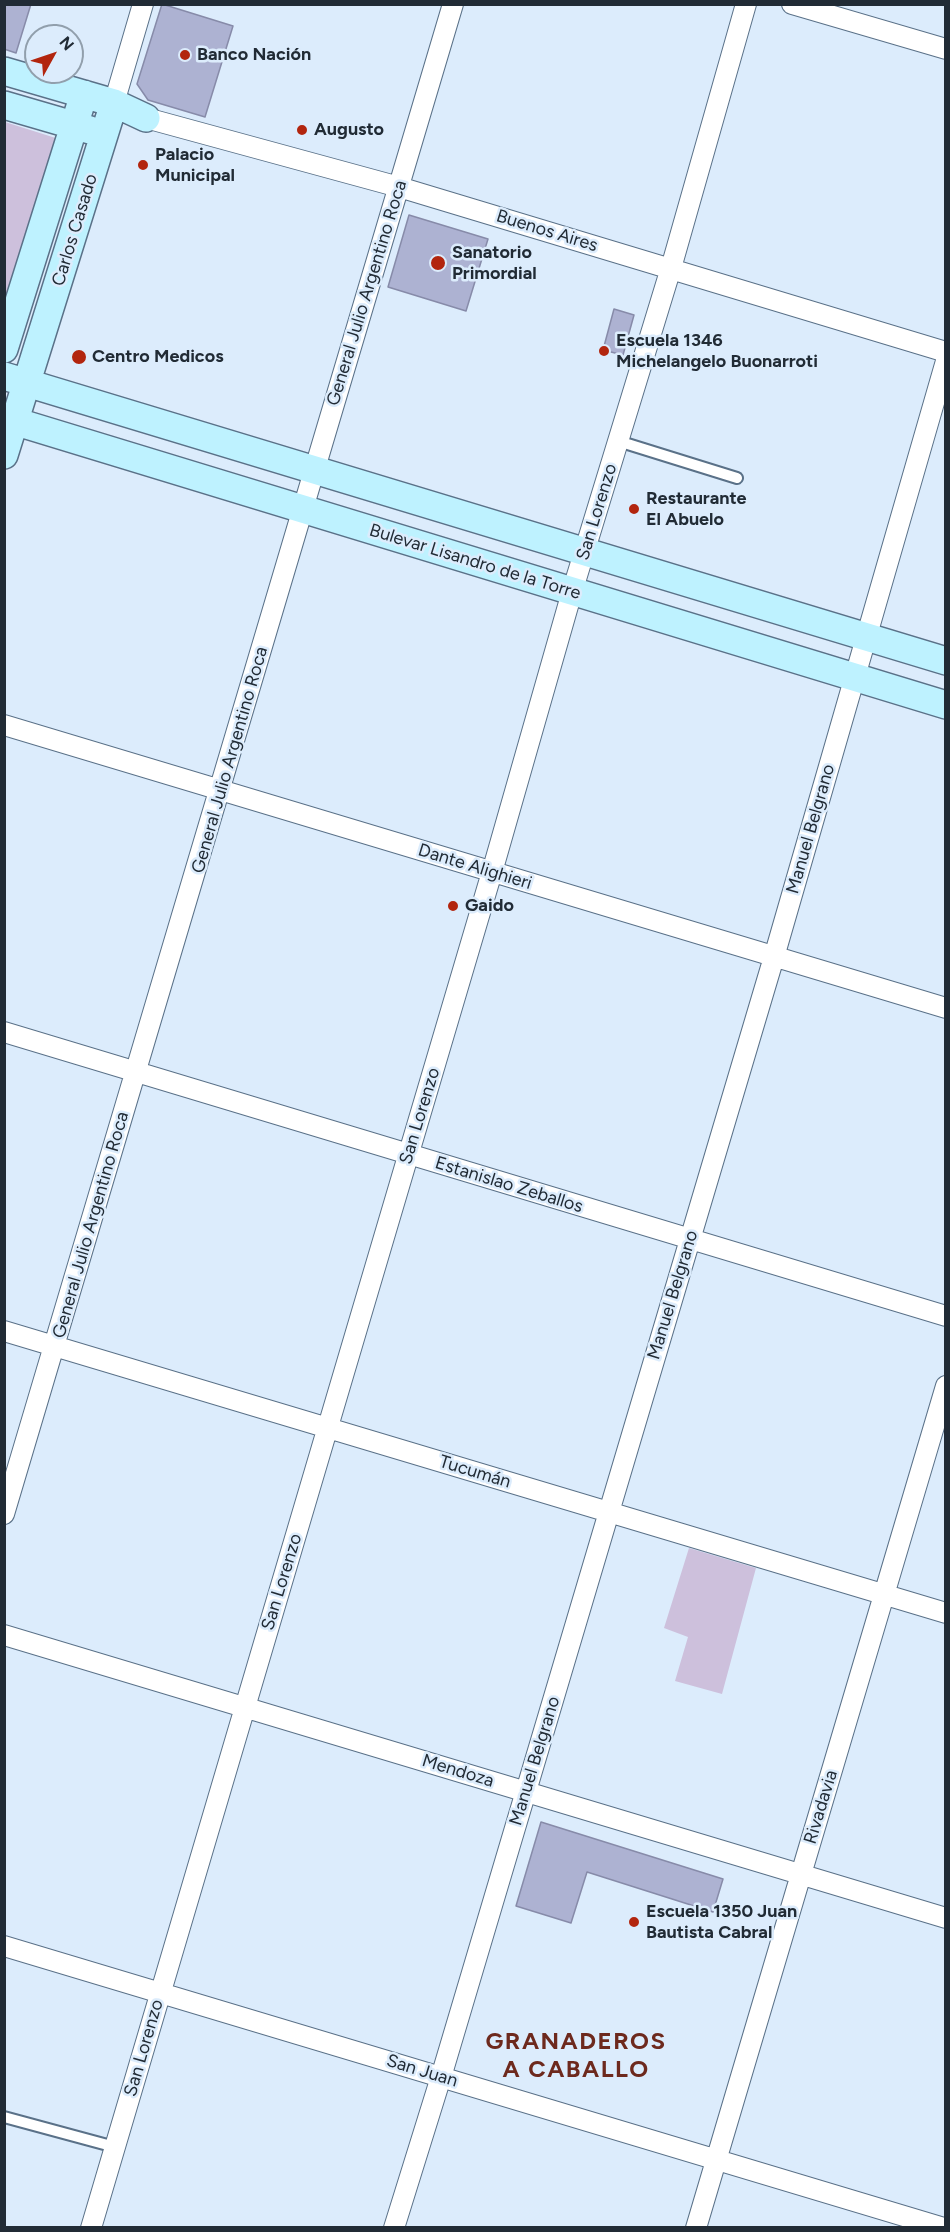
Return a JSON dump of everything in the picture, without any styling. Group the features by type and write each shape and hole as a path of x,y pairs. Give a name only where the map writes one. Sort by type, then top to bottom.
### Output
{"main road":[{"name":"Buenos Aires","path":"4,71 114,103 146,118"},
{"name":"Carlos Casado","path":"4,349 84,94"},
{"name":"Carlos Casado","path":"4,455 16,379 106,131 114,103"},
{"path":"4,105 73,126 106,131 146,118"},
{"path":"16,379 945,661"},
{"name":"Bulevar Lisandro de la Torre","path":"10,420 945,705"}],"street":[{"name":"Carlos Casado","path":"114,103 143,4"},
{"name":"General Julio Argentino Roca","path":"4,1514 56,1347 453,4"},
{"name":"San Lorenzo","path":"91,2228 492,872 572,592 671,268 746,4"},
{"path":"792,4 945,50"},
{"name":"Buenos Aires","path":"146,118 399,186 945,351"},
{"name":"Manuel Belgrano","path":"394,2228 774,957 945,361"},
{"name":"Dante Alighieri","path":"4,725 945,1008"},
{"name":"Estanislao Zeballos","path":"4,1032 945,1316"},
{"name":"Tucumán","path":"4,1331 945,1613"},
{"name":"Rivadavia","path":"696,2228 945,1386"},
{"name":"Mendoza","path":"4,1635 945,1918"},
{"name":"San Juan","path":"4,1946 944,2228"}],"lane":[{"path":"618,441 737,478"},
{"path":"4,2117 115,2147"}],"shaded area":[{"path":"5,122 62,140 5,328"},
{"path":"689,1548 756,1568 722,1694 675,1681 688,1637 664,1628"}],"building":[{"path":"4,4 31,4 16,53 4,49"},
{"name":"Banco Nación","path":"162,4 233,26 205,117 148,100 137,84"},
{"name":"Sanatorio Primordial","path":"409,215 488,239 466,311 388,287"},
{"path":"614,309 634,315 623,355 603,350"},
{"path":"541,1822 723,1879 713,1912 587,1872 571,1923 516,1906"}],"place":[{"name":"Banco Nación","path":"185,55"},
{"name":"Augusto","path":"302,130"},
{"name":"Palacio Municipal","path":"143,165"},
{"name":"Sanatorio Primordial","path":"438,263"},
{"name":"Escuela 1346 Michelangelo Buonarroti","path":"604,351"},
{"name":"Centro Medicos","path":"79,357"},
{"name":"Restaurante El Abuelo","path":"634,509"},
{"name":"Gaido","path":"453,906"},
{"name":"Escuela 1350 Juan Bautista Cabral","path":"634,1922"}],"district":[{"name":"GRANADEROS A CABALLO","path":"576,2056"}]}
